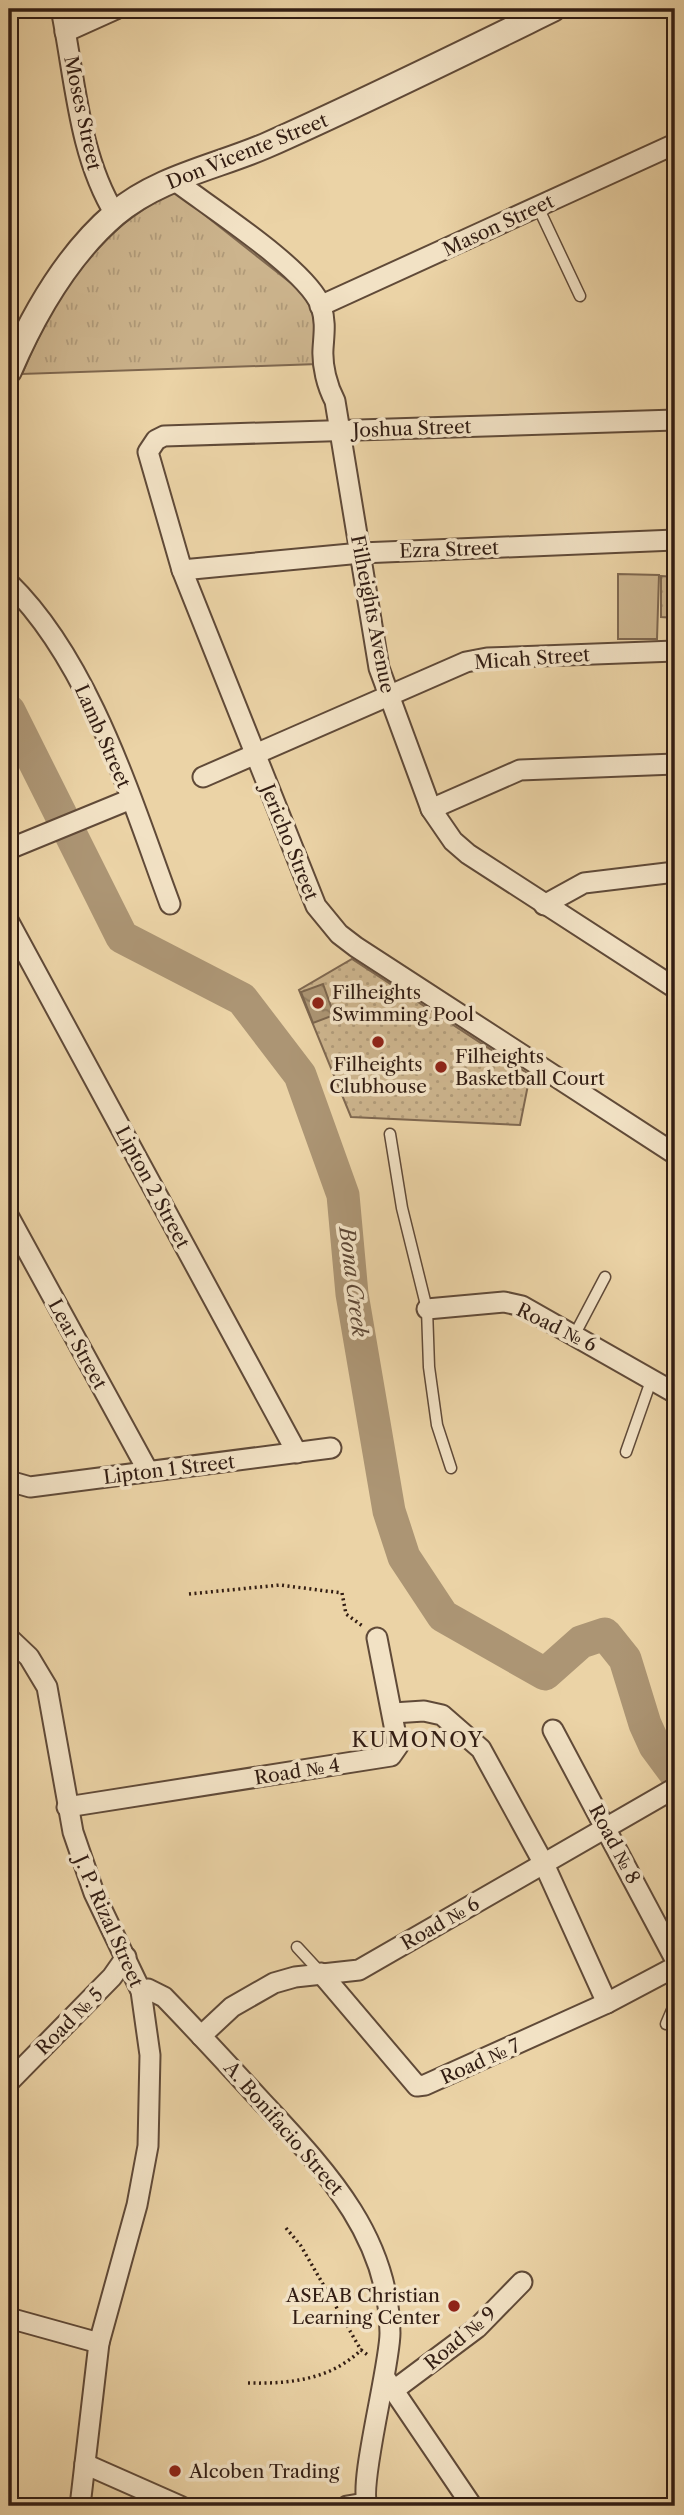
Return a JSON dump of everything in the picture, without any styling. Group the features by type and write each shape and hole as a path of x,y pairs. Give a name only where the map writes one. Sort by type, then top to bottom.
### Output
{"street":[{"name":"Moses Street","path":"61,9 91,160 97,180 115,214"},
{"path":"65,32 116,9"},
{"name":"Don Vicente Street","path":"9,371 21,342 63,270 115,214 137,198 174,180 230,161 376,97 553,9"},
{"name":"Mason Street","path":"320,306 675,144"},
{"name":"Filheights Avenue","path":"174,180 295,273 314,293 320,306 327,336 323,348 328,387 335,401 374,640 387,695 431,808 446,833 468,855 675,988"},
{"name":"Joshua Street","path":"151,445 164,436 675,420"},
{"name":"Jericho Street","path":"151,445 148,461 182,570 316,906 339,934 675,1154"},
{"name":"Ezra Street","path":"182,570 361,553 675,540"},
{"name":"Lamb Street","path":"9,583 39,617 84,688 131,799 170,904"},
{"name":"Micah Street","path":"203,777 466,662 487,658 675,651"},
{"path":"431,808 520,770 675,764"},
{"path":"9,849 131,799"},
{"path":"544,905 584,883 675,872"},
{"name":"Lipton 2 Street","path":"9,922 297,1453"},
{"name":"Lear Street","path":"9,1217 148,1471"},
{"name":"Road № 6","path":"427,1309 504,1302 522,1306 668,1384"},
{"name":"Lipton 1 Street","path":"9,1481 30,1487 331,1448"},
{"name":"J. P. Rizal Street","path":"9,1638 29,1657 47,1687 67,1807 82,1863 141,1991 150,2055 148,2146 137,2205 99,2343 80,2506"},
{"name":"Road № 4","path":"67,1807 391,1756 398,1746 377,1638"},
{"path":"393,1713 424,1710 442,1715 481,1749 498,1775 544,1864 607,2003"},
{"name":"Road № 8","path":"553,1730 675,1959"},
{"name":"Road № 6","path":"201,2036 232,2007 253,1993 295,1977 359,1970 674,1789"},
{"name":"Road № 5","path":"9,2082 112,1978 126,1958"},
{"name":"Road № 7","path":"321,1973 417,2086 425,2085 607,2003 675,1967"},
{"name":"A. Bonifacio Street","path":"141,1991 148,1989 164,1997 321,2165 354,2209 375,2252 385,2286 390,2334 390,2384 360,2505"},
{"name":"Road № 9","path":"390,2384 477,2328 522,2282"},
{"path":"9,2318 99,2343"},
{"path":"390,2384 472,2506"},
{"path":"85,2464 180,2506"}],"lane":[{"path":"538,207 580,296"},
{"path":"390,1134 401,1208 427,1309 429,1367 435,1413 451,1468"},
{"path":"575,1334 605,1277"},
{"path":"626,1452 668,1384"},
{"path":"297,1947 321,1973"},
{"path":"666,2024 675,2003"}],"path":[{"path":"189,1594 280,1585 342,1593 346,1614 377,1638"},
{"path":"286,2228 301,2246 361,2350 371,2358 390,2384"},
{"path":"248,2383 282,2384 320,2376 349,2362 361,2350"}],"green space":[{"path":"173,190 301,291 314,313 318,364 22,374 62,295 89,259 126,222"},
{"path":"618,574 659,575 657,639 618,639"},
{"path":"661,576 675,577 675,618 661,617"},
{"path":"352,959 530,1075 520,1125 351,1117 299,990"}],"water":[{"name":"Filheights Swimming Pool","path":"323,984 334,1015 313,1023 301,992"}],"waterway":[{"name":"Bona Creek","path":"9,711 122,937 242,999 300,1075 343,1195 352,1294 389,1511 404,1557 443,1616 545,1674 581,1642 605,1634 625,1659 645,1724 655,1746 675,1773"}],"place":[{"name":"Filheights Swimming Pool","path":"318,1003"},
{"name":"Filheights Clubhouse","path":"378,1042"},
{"name":"Filheights Basketball Court","path":"441,1067"},
{"name":"ASEAB Christian Learning Center","path":"454,2306"},
{"name":"Alcoben Trading","path":"175,2471"}],"district":[{"name":"KUMONOY","path":"418,1740"}]}
